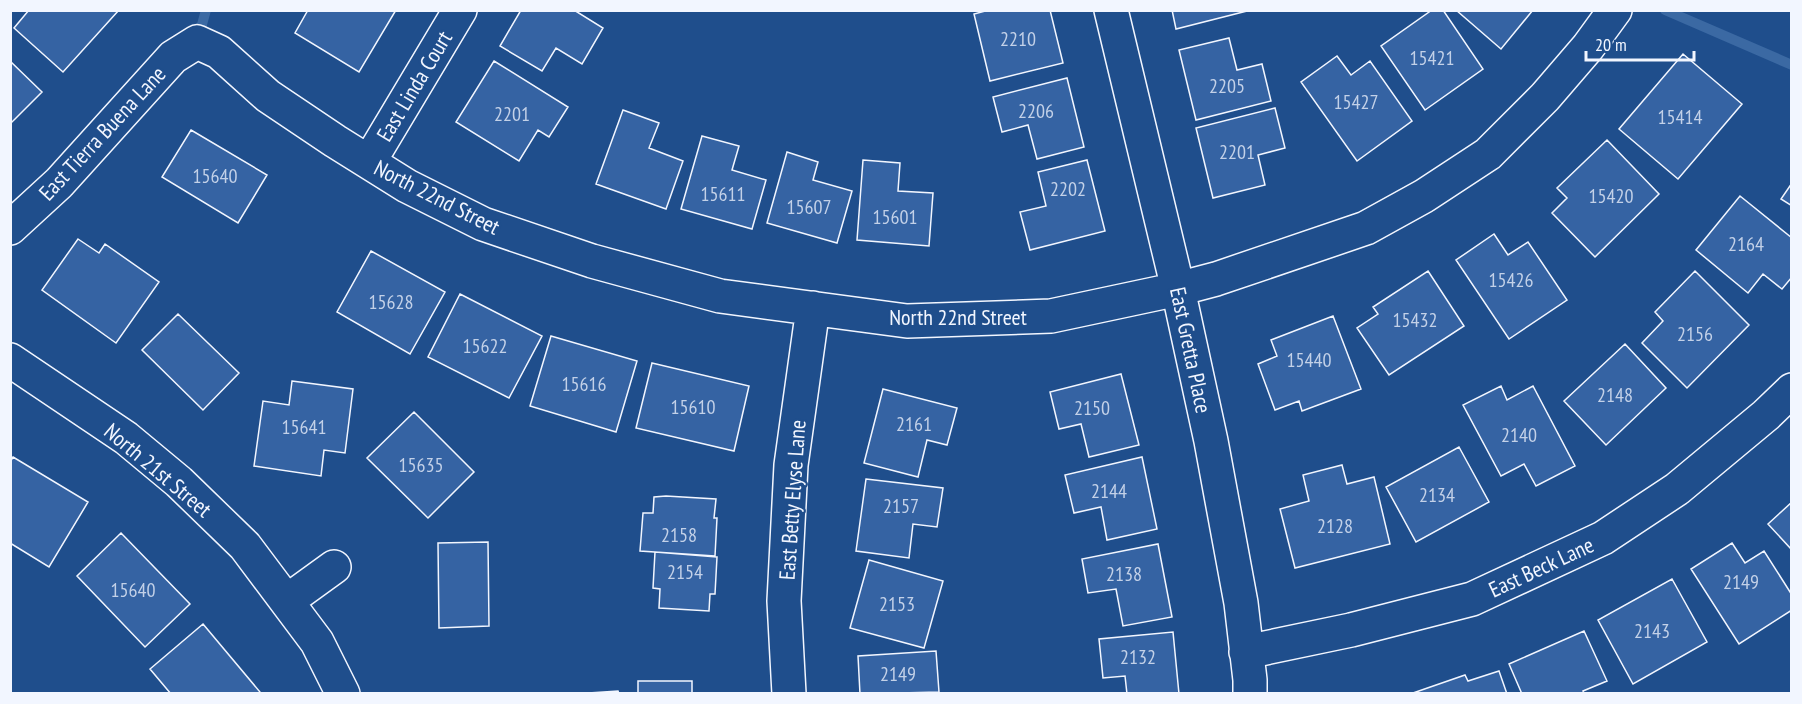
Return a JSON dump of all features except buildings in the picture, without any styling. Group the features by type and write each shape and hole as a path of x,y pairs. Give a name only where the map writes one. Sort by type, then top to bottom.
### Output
{"street":[{"name":"East Linda Court","path":"369,162 460,10"},
{"name":"East Gretta Place","path":"1111,10 1178,289 1215,464 1241,603 1250,693"},
{"name":"North 22nd Street","path":"197,42 219,52 268,96 334,141 407,186 483,224 592,261 720,296 907,321 1051,316 1216,279 1366,228 1424,196 1488,154 1545,97 1588,47 1615,10"},
{"name":"East Tierra Buena Lane","path":"10,228 59,183 173,57 197,42"},
{"name":"East Betty Elyse Lane","path":"789,693 784,601 791,465 813,308"},
{"name":"North 21st Street","path":"10,360 126,438 179,482 245,546 317,642 343,693"},
{"name":"East Beck Lane","path":"1246,652 1351,630 1472,599 1603,538 1677,489 1767,416 1791,390"},
{"path":"287,601 334,567"}],"waterway":[{"path":"198,39 206,10"},
{"path":"1665,10 1792,65"}]}
